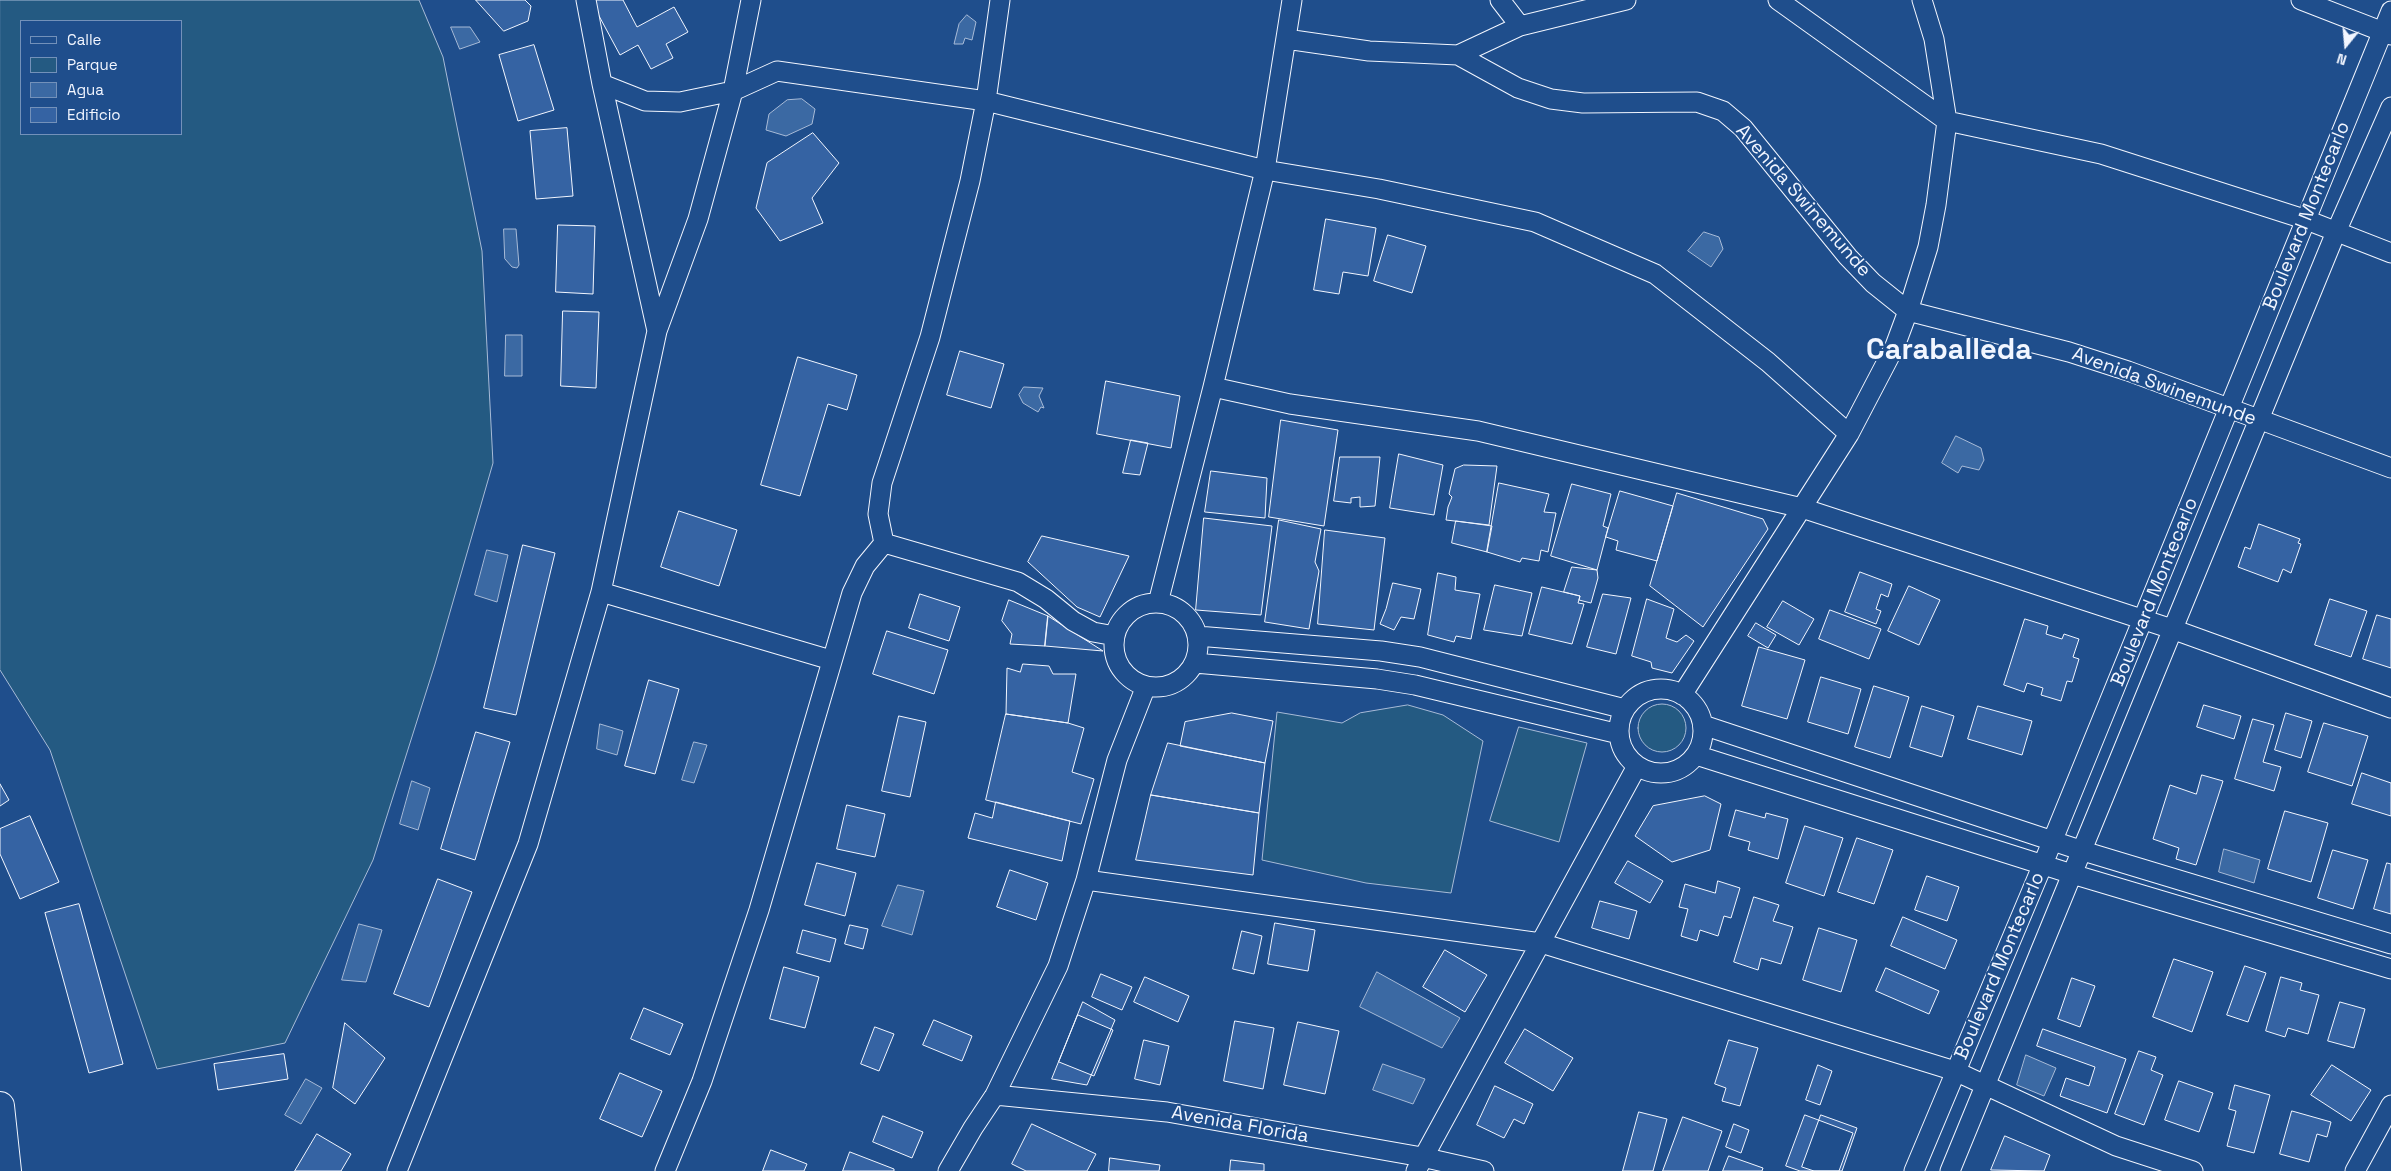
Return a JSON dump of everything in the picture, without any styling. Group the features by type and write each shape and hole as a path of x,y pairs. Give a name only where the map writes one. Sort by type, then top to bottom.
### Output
{"main road":[{"path":"0,1106 7,1171"}],"street":[{"path":"586,0 602,84 658,331"},
{"path":"396,1171 528,844 601,592 658,331 698,219 733,91 751,0"},
{"path":"884,543 878,514 882,483 930,337 970,180 986,100 1000,0"},
{"path":"1158,603 1213,388 1265,170 1292,0"},
{"path":"1500,0 1520,26"},
{"path":"1458,56 1520,26 1626,0"},
{"path":"1778,0 1947,121 2101,154 2304,219 2391,252"},
{"path":"1682,695 1849,434 1895,346 1908,311 1928,247 1936,205 1947,121 1934,39 1922,0"},
{"path":"2301,0 2387,33"},
{"name":"Boulevard Montecarlo","path":"1914,1171 2053,840 2230,409 2304,219 2387,33 2391,11"},
{"name":"Avenida Swinemunde","path":"1286,39 1369,51 1458,56 1518,88 1551,99 1583,103 1698,102 1723,111 1743,128 1848,257 1874,283 1908,311 2069,352 2391,468"},
{"path":"602,84 645,100 680,102 733,91 777,71 986,100 1265,170 1379,188 1536,222 1655,274 1768,362 1849,434"},
{"name":"Boulevard Montecarlo","path":"1950,1171 2336,232 2391,107"},
{"path":"1213,388 1290,404 1478,431 1802,508 2172,629 2391,708"},
{"path":"884,543 1018,582 1046,599 1073,621 1093,632 1115,636"},
{"path":"665,1171 702,1081 758,910 852,593 865,566 884,543"},
{"path":"601,592 831,660"},
{"path":"1158,603 1176,608 1190,620 1198,636 1199,650 1195,664 1183,678 1166,686 1146,686 1131,679 1120,667 1115,652 1115,636 1121,623 1131,612 1144,605 1158,603"},
{"path":"1198,636 1391,652 1420,657 1625,709"},
{"path":"1195,664 1406,683 1619,734"},
{"path":"948,1171 973,1128 995,1096 1058,966 1086,880 1117,760 1146,686"},
{"path":"1666,690 1682,695 1696,708 1703,725 1702,741 1696,755 1684,766 1668,773 1652,772 1637,766 1624,752 1619,734 1619,725 1625,709 1636,697 1650,691 1666,690"},
{"path":"1703,725 2083,850 2391,944"},
{"path":"1696,755 2072,874 2391,969"},
{"path":"1419,1164 1637,766"},
{"path":"1086,880 1541,942 1956,1072 2116,1146 2193,1171"},
{"name":"Avenida Florida","path":"995,1096 1167,1112 1419,1164 1484,1171"},
{"path":"2355,1171 2391,1105"}],"green space":[{"path":"0,0 419,0 443,57 482,251 493,463 435,664 373,860 285,1043 157,1069 50,750 0,670"},
{"path":"1657,704 1667,704 1679,711 1686,723 1686,733 1679,745 1667,752 1657,752 1649,748 1642,741 1638,733 1638,723 1642,715 1649,708"},
{"path":"1408,705 1443,715 1483,741 1451,893 1366,883 1262,860 1277,712 1342,723 1360,713"},
{"path":"1519,727 1587,743 1559,842 1490,821"}],"water":[{"path":"967,15 976,22 972,40 965,38 963,44 954,44 959,24"},
{"path":"451,27 470,27 480,42 460,49"},
{"path":"802,99 815,109 812,124 786,136 766,130 769,114 787,100"},
{"path":"504,229 516,229 519,265 517,268 512,267 505,259"},
{"path":"1704,232 1719,237 1723,249 1711,267 1688,251"},
{"path":"506,335 522,335 522,376 505,376"},
{"path":"1024,387 1043,388 1039,396 1044,408 1041,407 1038,412 1023,403 1019,395"},
{"path":"1956,436 1981,448 1984,460 1979,470 1962,466 1958,473 1942,463"},
{"path":"487,550 508,555 497,602 475,595"},
{"path":"600,724 623,731 617,755 597,749"},
{"path":"694,742 707,745 694,783 682,780"},
{"path":"412,781 430,788 418,830 400,824"},
{"path":"2224,849 2260,860 2254,883 2219,872"},
{"path":"898,885 924,891 912,935 882,926"},
{"path":"359,924 382,930 366,982 342,980"},
{"path":"1377,972 1460,1018 1442,1048 1360,1007"},
{"path":"2026,1055 2056,1068 2044,1096 2017,1085"},
{"path":"1383,1064 1425,1079 1413,1104 1373,1090"},
{"path":"306,1079 322,1088 301,1124 285,1115"}],"building":[{"path":"476,0 525,0 531,6 528,21 504,31"},
{"path":"623,0 637,27 674,7 688,32 666,44 673,58 651,69 638,45 620,55 591,1"},
{"path":"534,45 554,110 518,121 499,55"},
{"path":"567,128 573,196 536,199 530,131"},
{"path":"813,133 839,163 812,198 823,223 780,241 756,208 767,163"},
{"path":"1326,219 1376,228 1368,276 1343,272 1339,294 1314,290"},
{"path":"558,225 595,226 593,294 556,292"},
{"path":"1388,235 1426,246 1412,293 1374,281"},
{"path":"563,311 599,312 596,388 561,386"},
{"path":"960,351 1004,364 991,408 947,395"},
{"path":"798,357 857,375 847,410 828,404 800,496 761,485"},
{"path":"1106,381 1180,396 1171,448 1097,434"},
{"path":"1281,420 1338,430 1324,526 1269,517"},
{"path":"1131,440 1148,443 1140,475 1123,473"},
{"path":"1399,454 1443,465 1434,515 1390,508"},
{"path":"1340,457 1380,457 1375,506 1360,507 1360,497 1351,498 1351,503 1334,501"},
{"path":"1464,465 1497,466 1489,525 1446,520 1452,497 1449,494 1455,469"},
{"path":"1211,471 1267,478 1265,518 1205,512"},
{"path":"1499,483 1549,494 1544,512 1556,513 1548,552 1541,550 1539,561 1522,558 1520,562 1487,552"},
{"path":"1572,484 1611,494 1603,526 1608,528 1597,570 1551,556"},
{"path":"1620,491 1673,506 1657,561 1616,550 1618,541 1606,537"},
{"path":"1677,493 1763,519 1768,529 1703,627 1650,586"},
{"path":"679,511 737,530 719,586 661,567"},
{"path":"1204,518 1272,526 1261,615 1196,610"},
{"path":"1279,520 1321,529 1315,562 1319,571 1309,629 1265,622"},
{"path":"1456,521 1492,526 1487,552 1452,543"},
{"path":"2259,524 2300,539 2298,543 2301,544 2291,573 2283,569 2278,582 2238,567 2245,547 2250,549"},
{"path":"1325,530 1385,538 1374,630 1318,624"},
{"path":"1042,536 1129,556 1100,617 1077,607 1028,562"},
{"path":"523,545 555,553 516,715 484,708"},
{"path":"1572,567 1597,570 1598,578 1591,603 1579,600 1580,596 1564,592"},
{"path":"1860,572 1892,584 1888,597 1881,594 1876,609 1881,611 1876,624 1845,612"},
{"path":"1438,573 1456,577 1455,590 1480,594 1471,639 1456,636 1454,642 1428,635"},
{"path":"1393,583 1421,589 1414,619 1401,617 1394,630 1380,624"},
{"path":"1495,585 1532,593 1522,636 1484,630"},
{"path":"1909,586 1940,600 1919,645 1888,631"},
{"path":"1542,587 1580,596 1578,603 1584,604 1572,644 1529,634"},
{"path":"920,594 960,607 949,641 909,628"},
{"path":"1603,594 1631,598 1616,654 1587,647"},
{"path":"1647,599 1674,609 1666,638 1677,642 1686,635 1694,641 1672,673 1652,668 1651,662 1632,656"},
{"path":"2330,599 2367,611 2351,657 2315,645"},
{"path":"1009,600 1048,616 1045,646 1010,644 1012,634 1002,621"},
{"path":"1783,601 1814,619 1799,645 1767,627"},
{"path":"1830,610 1881,629 1869,659 1819,639"},
{"path":"2377,615 2391,619 2391,668 2363,659"},
{"path":"1048,616 1103,651 1045,646"},
{"path":"2025,619 2048,626 2046,634 2062,639 2064,634 2079,639 2073,657 2079,659 2072,682 2067,681 2061,701 2041,695 2043,688 2027,683 2024,692 2004,685"},
{"path":"1756,623 1776,635 1768,648 1748,636"},
{"path":"887,631 948,650 934,694 873,674"},
{"path":"1759,647 1805,660 1787,719 1742,706"},
{"path":"1023,664 1049,666 1053,674 1076,674 1068,723 1006,714 1007,668 1020,672"},
{"path":"1821,677 1861,689 1848,734 1808,722"},
{"path":"649,680 679,689 655,774 625,766"},
{"path":"1874,686 1909,697 1890,758 1855,747"},
{"path":"2204,705 2241,716 2234,739 2197,727"},
{"path":"1922,706 1954,716 1942,757 1910,747"},
{"path":"1978,706 2032,721 2022,755 1968,739"},
{"path":"1232,713 1273,721 1265,763 1180,746 1185,722"},
{"path":"2286,713 2312,721 2301,758 2275,750"},
{"path":"1006,714 1068,723 1084,728 1072,772 1094,779 1081,824 986,800"},
{"path":"899,716 926,722 910,797 882,791"},
{"path":"2253,719 2274,725 2263,762 2281,767 2274,791 2235,779"},
{"path":"2324,723 2368,736 2352,786 2308,772"},
{"path":"476,732 510,742 475,860 441,849"},
{"path":"1168,743 1265,763 1259,813 1151,795"},
{"path":"2362,773 2391,783 2391,816 2352,804"},
{"path":"2202,775 2223,781 2196,865 2176,859 2179,848 2153,839 2170,785 2196,794"},
{"path":"0,784 9,800 0,806"},
{"path":"1151,795 1259,813 1253,875 1136,860"},
{"path":"1705,796 1721,804 1710,850 1672,862 1635,836 1653,806"},
{"path":"996,802 1070,821 1062,861 968,838 975,813 992,818"},
{"path":"847,805 885,814 875,857 837,849"},
{"path":"1736,810 1765,818 1766,813 1788,819 1778,859 1748,850 1750,842 1729,836"},
{"path":"2285,811 2328,823 2311,882 2268,869"},
{"path":"30,816 59,882 20,899 0,854 0,829"},
{"path":"1805,826 1843,838 1824,896 1786,883"},
{"path":"1857,838 1893,850 1874,904 1838,892"},
{"path":"2333,850 2368,860 2353,909 2318,898"},
{"path":"1628,861 1663,881 1650,903 1615,883"},
{"path":"817,863 856,873 845,916 805,905"},
{"path":"2387,863 2391,864 2391,914 2374,909"},
{"path":"1010,870 1048,883 1036,920 997,907"},
{"path":"1927,876 1959,887 1947,921 1915,910"},
{"path":"438,879 472,892 429,1007 394,994"},
{"path":"1718,881 1740,888 1731,918 1724,916 1718,936 1700,930 1697,941 1681,936 1688,909 1679,907 1685,884 1715,893"},
{"path":"1754,897 1779,905 1773,921 1793,927 1781,964 1761,958 1758,970 1734,962"},
{"path":"1600,901 1637,911 1629,939 1592,928"},
{"path":"79,904 123,1064 89,1073 45,913"},
{"path":"1903,917 1957,940 1945,969 1891,946"},
{"path":"1275,923 1315,930 1308,971 1268,964"},
{"path":"850,925 868,929 863,949 845,944"},
{"path":"1819,928 1857,940 1841,992 1803,980"},
{"path":"803,930 836,939 830,962 797,953"},
{"path":"1242,931 1262,936 1254,974 1233,969"},
{"path":"1445,950 1487,975 1465,1012 1423,987"},
{"path":"2174,959 2213,972 2192,1032 2153,1017"},
{"path":"2245,966 2266,973 2248,1022 2227,1015"},
{"path":"784,967 819,977 805,1028 770,1019"},
{"path":"1886,968 1939,991 1929,1014 1876,991"},
{"path":"1101,974 1132,987 1122,1010 1092,997"},
{"path":"1145,977 1189,996 1178,1022 1134,1002"},
{"path":"2281,977 2302,983 2300,990 2319,995 2308,1034 2288,1028 2285,1037 2266,1031"},
{"path":"2072,978 2095,986 2080,1027 2058,1019"},
{"path":"1083,1002 1115,1020 1087,1085 1052,1079"},
{"path":"2340,1002 2365,1009 2354,1048 2328,1041"},
{"path":"644,1008 683,1024 670,1055 631,1039"},
{"path":"1078,1015 1113,1030 1094,1076 1059,1062"},
{"path":"934,1020 972,1036 962,1061 923,1045"},
{"path":"1235,1021 1274,1028 1263,1089 1224,1081"},
{"path":"1298,1022 1339,1031 1325,1094 1284,1085"},
{"path":"345,1023 385,1058 355,1104 333,1088"},
{"path":"875,1027 894,1034 879,1071 861,1064"},
{"path":"1525,1029 1573,1058 1553,1091 1505,1063"},
{"path":"2043,1029 2126,1059 2107,1113 2060,1096 2066,1078 2089,1086 2095,1067 2037,1046"},
{"path":"1144,1040 1169,1046 1160,1085 1135,1079"},
{"path":"1729,1040 1758,1048 1740,1106 1722,1101 1726,1088 1715,1084"},
{"path":"2139,1051 2156,1057 2151,1070 2163,1075 2144,1125 2115,1114"},
{"path":"284,1054 288,1079 218,1090 214,1064"},
{"path":"1818,1065 1832,1071 1820,1105 1806,1100"},
{"path":"2332,1065 2371,1090 2351,1121 2311,1095"},
{"path":"620,1073 662,1091 642,1137 600,1119"},
{"path":"2179,1081 2213,1093 2199,1132 2165,1120"},
{"path":"2235,1085 2270,1095 2254,1153 2227,1146 2236,1111 2229,1109"},
{"path":"1495,1086 1533,1104 1524,1124 1514,1119 1504,1138 1477,1125"},
{"path":"2292,1111 2331,1122 2327,1137 2317,1134 2309,1162 2280,1154"},
{"path":"1639,1112 1667,1119 1653,1171 1623,1171"},
{"path":"1805,1115 1853,1133 1839,1171 1800,1171 1786,1166"},
{"path":"1821,1115 1857,1128 1842,1171 1814,1171 1802,1167"},
{"path":"883,1116 923,1132 912,1158 873,1142"},
{"path":"1683,1117 1722,1131 1708,1171 1663,1171"},
{"path":"1032,1124 1096,1154 1087,1171 1026,1171 1012,1164"},
{"path":"1734,1124 1749,1130 1741,1153 1726,1147"},
{"path":"317,1134 351,1154 341,1171 295,1171"},
{"path":"2005,1136 2050,1155 2044,1171 1991,1170"},
{"path":"771,1150 807,1164 804,1171 763,1171"},
{"path":"850,1152 894,1169 894,1171 843,1171"},
{"path":"1729,1156 1763,1168 1762,1171 1723,1171"},
{"path":"1110,1158 1160,1165 1159,1171 1109,1171"},
{"path":"1231,1160 1264,1164 1264,1171 1230,1171"}],"district":[{"name":"Caraballeda","path":"1949,351"}]}
